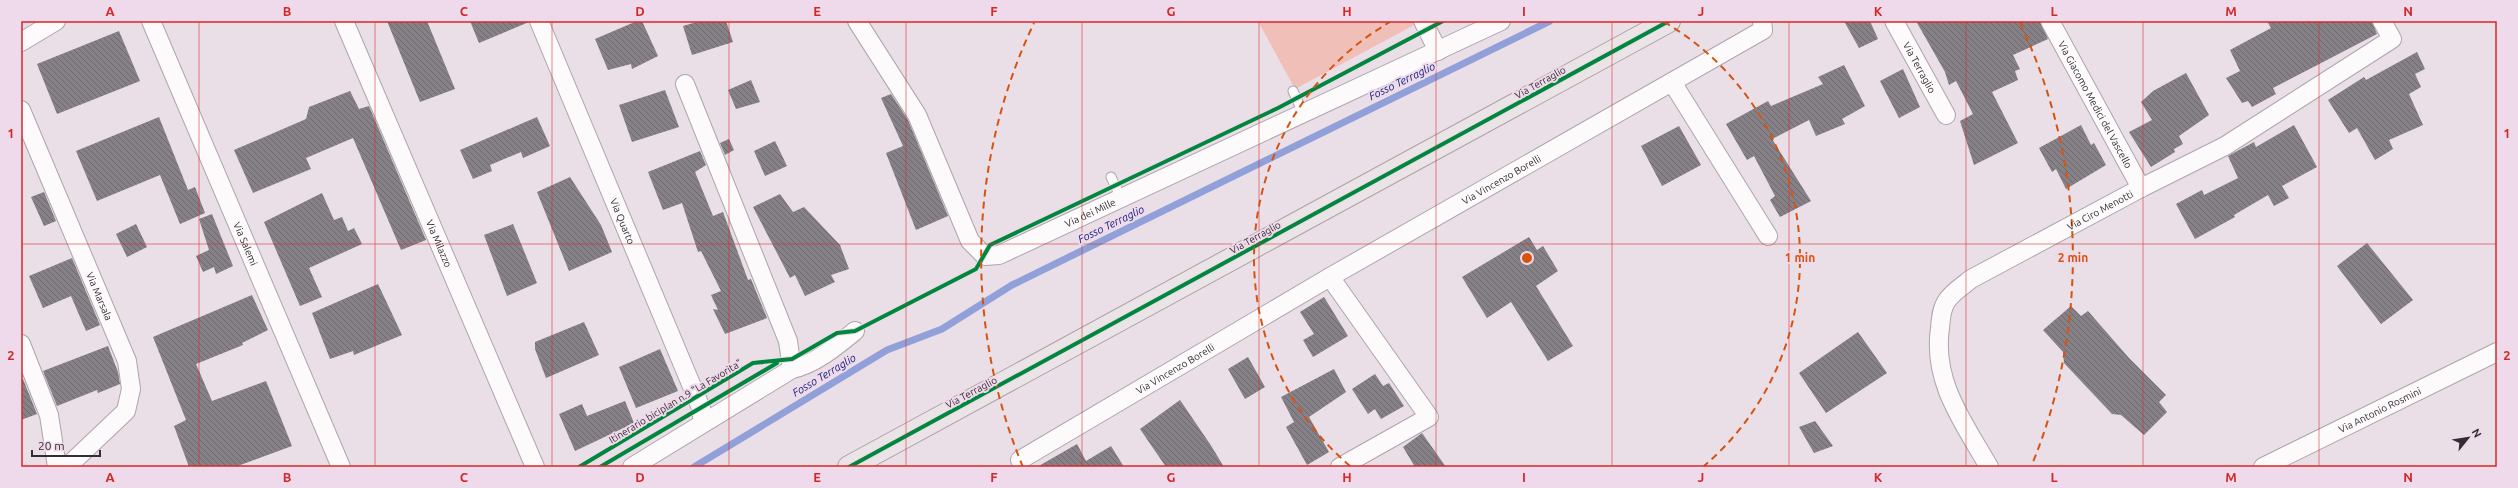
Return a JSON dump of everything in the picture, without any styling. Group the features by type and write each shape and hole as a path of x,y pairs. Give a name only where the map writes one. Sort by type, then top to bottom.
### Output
{"main road":[{"name":"Via Terraglio","path":"849,467 1669,21"}],"street":[{"path":"21,42 56,21"},
{"name":"Via Salemi","path":"151,21 341,467"},
{"name":"Via Milazzo","path":"344,21 535,467"},
{"name":"Via Quarto","path":"539,21 701,408 703,424"},
{"name":"Via dei Mille","path":"857,21 917,115 970,241 985,256 999,255 1501,21"},
{"path":"1423,21 1438,51"},
{"name":"Via Vincenzo Borelli","path":"1020,460 1330,277 1763,30 1762,21"},
{"name":"Via Terraglio","path":"1894,21 1946,115"},
{"name":"Via Giacomo Medici del Vascello","path":"2050,21 2140,188"},
{"name":"Via Ciro Menotti","path":"1989,467 1950,399 1940,366 1938,337 1942,308 1954,292 1971,279 2140,188 2225,146 2392,39 2382,21"},
{"path":"1672,82 1768,236"},
{"path":"685,84 788,341 792,370"},
{"name":"Via Marsala","path":"21,110 126,361 131,389 126,411 67,467"},
{"path":"1330,277 1429,417 1340,467"},
{"path":"632,467 792,370 800,368 855,331"},
{"path":"21,344 49,415 57,467"},
{"name":"Via Antonio Rosmini","path":"2263,467 2497,352"}],"lane":[{"path":"1293,91 1304,113"},
{"path":"1111,177 1121,198"}],"shaded area":[{"path":"1258,21 1414,21 1416,24 1295,89"}],"building":[{"path":"387,21 427,21 455,89 420,102"},
{"path":"470,21 529,21 529,22 479,43"},
{"path":"637,21 642,21 658,56 632,69 631,64 608,70 595,39"},
{"path":"700,21 726,21 733,42 692,55 683,26"},
{"path":"1844,21 1870,21 1878,39 1859,48"},
{"path":"1916,21 2040,21 2048,39 2013,55 2020,69 2015,71 2018,80 1992,92 2018,143 1974,165 1960,121 1973,114 1956,81 1949,85 1945,72"},
{"path":"2267,21 2372,21 2377,34 2273,88 2276,94 2252,107 2248,101 2242,103 2226,78 2240,71 2230,50 2271,28"},
{"path":"119,31 140,81 57,114 37,64"},
{"path":"2417,52 2425,69 2415,74 2421,87 2409,94 2423,125 2389,140 2393,149 2375,160 2357,128 2349,133 2328,100 2364,77 2366,80"},
{"path":"1844,65 1865,106 1842,119 1845,124 1816,136 1809,120 1772,139 1811,201 1780,217 1770,200 1775,196 1754,156 1747,160 1726,124 1768,101 1771,106 1823,84 1818,77"},
{"path":"1903,69 1920,107 1899,118 1880,81"},
{"path":"2186,73 2209,115 2179,136 2183,144 2174,149 2175,152 2151,167 2129,132 2152,120 2141,102 2153,91"},
{"path":"751,80 760,102 736,109 728,90"},
{"path":"665,90 679,127 632,142 619,105"},
{"path":"350,91 359,109 369,106 426,240 401,250 353,138 306,158 311,169 253,193 234,150 306,119 309,107"},
{"path":"891,94 908,120 948,216 916,230 886,153 903,146 881,98"},
{"path":"159,117 188,190 195,187 205,213 180,224 160,175 97,201 76,151"},
{"path":"537,117 550,146 523,158 521,152 490,165 492,171 473,179 460,150"},
{"path":"2081,125 2091,145 2094,143 2106,165 2066,189 2056,169 2052,172 2039,148"},
{"path":"2294,125 2317,167 2282,186 2289,198 2274,206 2268,195 2234,215 2235,217 2195,239 2176,204 2202,190 2204,195 2238,178 2228,156 2254,142 2256,147"},
{"path":"1679,126 1701,165 1662,186 1641,146"},
{"path":"729,139 734,150 725,155 720,143"},
{"path":"775,141 787,166 765,176 754,151"},
{"path":"700,151 706,165 695,172 713,216 723,212 748,280 751,279 767,318 725,334 713,309 718,310 711,295 721,291 701,251 698,252 682,203 663,210 648,172"},
{"path":"570,177 601,225 612,252 569,271 537,192"},
{"path":"44,192 56,221 44,226 31,197"},
{"path":"322,193 334,220 342,217 348,231 354,228 362,244 309,268 322,297 300,306 264,222"},
{"path":"780,194 793,212 804,207 840,245 849,269 831,275 835,282 805,296 795,275 790,278 753,207"},
{"path":"212,214 233,266 216,274 214,267 203,272 196,256 209,250 199,219"},
{"path":"136,224 147,247 127,257 116,234"},
{"path":"513,224 537,283 507,296 484,235"},
{"path":"1529,237 1537,250 1543,246 1558,271 1536,286 1573,346 1548,361 1511,302 1487,318 1462,277"},
{"path":"2367,243 2413,300 2381,324 2337,266"},
{"path":"72,258 100,325 86,331 71,296 43,308 29,276"},
{"path":"378,284 402,335 354,355 353,351 330,359 312,313"},
{"path":"252,295 268,330 242,343 243,345 196,364 212,401 266,381 292,446 235,467 189,467 174,426 186,420 153,337"},
{"path":"1324,297 1348,336 1313,357 1303,340 1314,334 1300,312"},
{"path":"2071,306 2081,316 2088,311 2129,358 2166,395 2159,402 2167,412 2144,435 2121,415 2112,414 2064,363 2063,352 2043,330"},
{"path":"584,322 599,355 546,378 535,349 535,342"},
{"path":"1858,332 1887,373 1826,413 1799,373"},
{"path":"108,346 118,372 120,384 98,393 97,390 57,406 43,371"},
{"path":"660,349 678,391 636,408 619,367"},
{"path":"1248,357 1265,387 1245,399 1228,369"},
{"path":"1334,369 1346,392 1309,417 1329,452 1307,465 1286,427 1294,422 1281,397"},
{"path":"1375,374 1383,386 1389,383 1404,406 1381,419 1375,409 1368,414 1352,389"},
{"path":"23,379 37,414 21,420 21,380"},
{"path":"1180,400 1224,467 1166,467 1140,429"},
{"path":"625,401 634,423 575,451 559,414 582,404 587,416"},
{"path":"1815,421 1833,446 1814,453 1799,427"},
{"path":"1422,433 1446,467 1415,467 1403,447"},
{"path":"1077,444 1086,461 1111,446 1124,467 1037,467"}],"waterway":[{"name":"Fosso Terraglio","path":"694,467 887,350 942,329 1012,285 1550,21"}],"cycle path":[{"name":"Itinerario biciplan n.9 \"La Favorita\"","path":"579,467 753,363 792,359 837,333 855,331 976,269 990,245 1278,108 1443,21"},
{"path":"849,467 1669,21"},
{"path":"600,467 777,363"}]}
